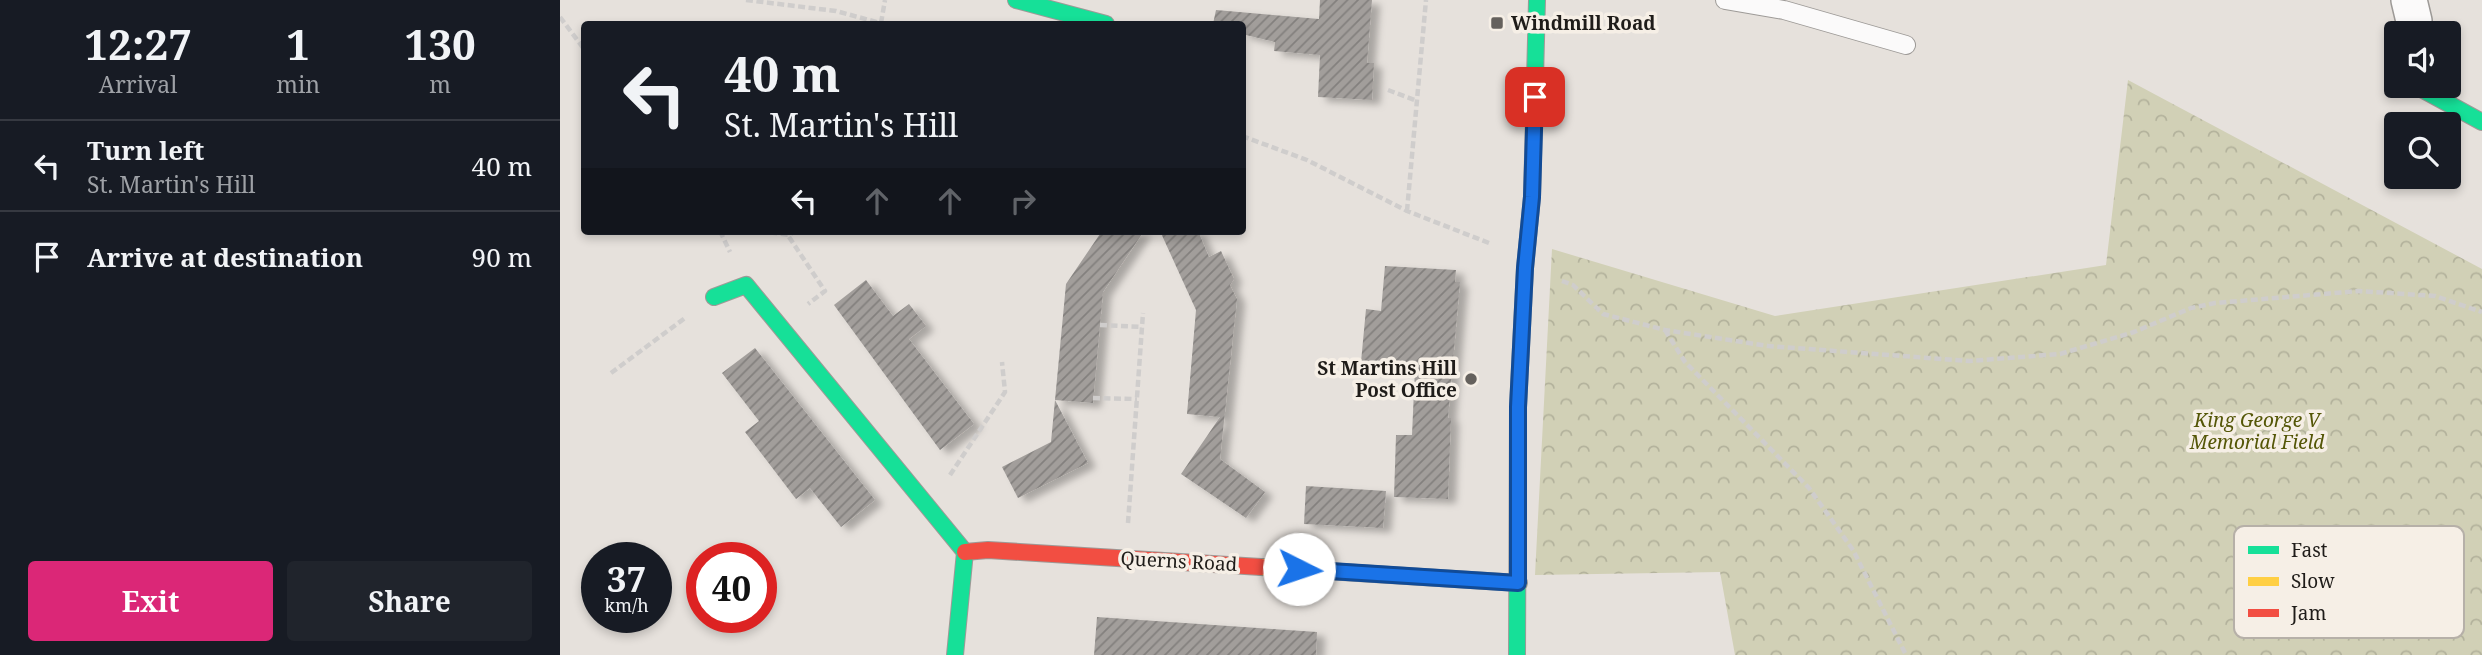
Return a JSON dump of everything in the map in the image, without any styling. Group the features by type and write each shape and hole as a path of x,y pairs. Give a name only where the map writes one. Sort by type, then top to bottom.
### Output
{"street":[{"path":"1016,0 1095,21"},
{"path":"1517,655 1518,407 1525,268 1532,197 1537,0"},
{"path":"2409,0 2414,21"},
{"path":"2438,98 2482,122"},
{"path":"714,297 746,285 965,552 955,655"},
{"name":"Querns Road","path":"965,552 988,550 1518,583"}],"lane":[{"path":"1725,0 1784,10 1906,45"}],"path":[{"path":"746,0 836,11 871,21"},
{"path":"882,21 885,0"},
{"path":"1407,211 1426,0"},
{"path":"560,17 581,46"},
{"path":"1388,90 1417,101"},
{"path":"1246,137 1307,160 1407,211 1492,244 1492,232"},
{"path":"779,326 825,291 789,237"},
{"path":"1525,268 1573,285 1603,314 1665,330 1768,346 1969,360 2060,354 2134,332 2191,308 2215,303 2359,291 2435,296 2482,312"},
{"path":"611,373 714,297"},
{"path":"1125,559 1143,313"},
{"path":"1100,325 1142,327"},
{"path":"1665,330 1685,362 1810,488 1853,550 1906,655"},
{"path":"928,508 1005,392 1002,362"},
{"path":"1093,398 1137,399"}],"green space":[{"name":"King George V Memorial Field","path":"2128,80 2482,269 2482,655 1735,655 1720,572 1535,575 1552,249 1775,316 2106,265"}],"building":[{"path":"1320,0 1372,0 1367,63 1374,63 1372,100 1318,97 1320,55 1274,51 1275,42 1246,35 1246,21 1214,21 1216,10 1319,19"},
{"path":"1099,235 1141,235 1103,292 1093,403 1055,400 1066,284"},
{"path":"1162,235 1200,235 1209,257 1221,251 1234,279 1230,285 1237,299 1220,459 1265,492 1246,518 1181,474 1220,417 1187,414 1196,310"},
{"path":"1385,266 1456,270 1455,282 1460,282 1448,418 1451,418 1448,499 1394,497 1396,435 1412,435 1415,368 1361,362 1366,309 1381,311"},
{"path":"866,280 893,316 909,304 926,326 909,339 974,424 940,450 834,305"},
{"path":"755,348 875,500 841,527 810,488 796,499 745,432 759,421 722,373"},
{"path":"1055,400 1088,463 1018,498 1002,467 1051,442"},
{"path":"1306,486 1386,491 1383,528 1304,524"},
{"path":"1097,617 1317,632 1316,655 1094,655"}],"traffic: fast":[{"path":"1016,0 1095,21"},
{"path":"1517,655 1518,407 1525,268 1532,197 1537,0"},
{"path":"2438,98 2482,122"},
{"path":"714,297 746,285 965,552 955,655"}],"traffic: slow":[{"path":"1261,567 1519,583"}],"traffic: jam":[{"path":"965,552 988,550 1261,567"}],"place":[{"name":"Windmill Road","path":"1497,23"},
{"name":"St Martins Hill Post Office","path":"1471,379"}],"route":[{"path":"1299,569 1518,583 1518,407 1525,268 1532,197 1535,97"}]}
